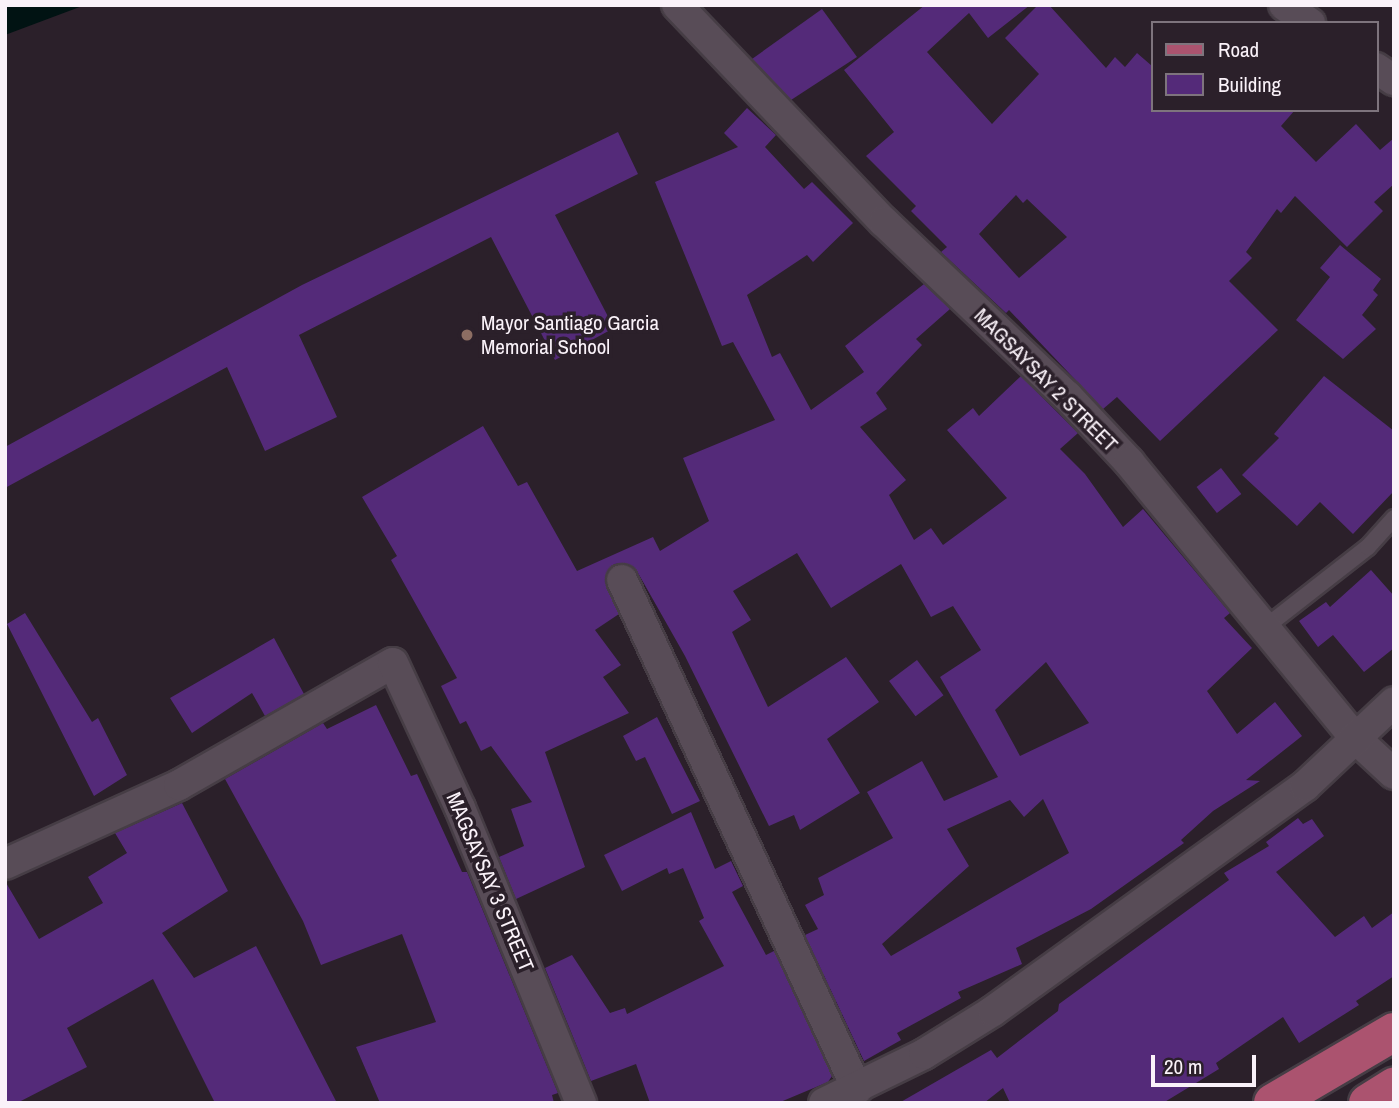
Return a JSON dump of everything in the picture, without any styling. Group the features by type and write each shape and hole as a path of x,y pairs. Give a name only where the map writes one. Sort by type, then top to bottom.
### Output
{"main road":[{"path":"1273,1103 1394,1032"},
{"path":"1368,1103 1394,1087"}],"street":[{"name":"MAGSAYSAY 2 STREET","path":"677,5 884,222 1068,396 1129,463 1355,738 1394,774"},
{"path":"1284,5 1307,21"},
{"path":"1378,69 1394,80"},
{"path":"622,580 857,1089"},
{"name":"MAGSAYSAY 3 STREET","path":"5,864 167,791 393,663 460,808 581,1103"},
{"path":"824,1103 857,1089 993,1011 1305,786 1394,702"}],"lane":[{"path":"1263,629 1368,547 1394,518"}],"shaded area":[{"path":"5,5 85,5 5,35"}],"building":[{"path":"925,5 1030,5 988,38 969,13 927,52 992,124 1039,74 1005,38 1038,5 1049,5 1106,68 1115,57 1125,67 1137,53 1150,64 1150,112 1293,112 1281,126 1316,162 1356,124 1380,150 1394,138 1394,184 1374,202 1383,211 1347,247 1295,196 1281,213 1277,209 1246,252 1252,258 1229,281 1278,330 1160,441 1117,397 1103,409 1009,310 1006,313 941,252 947,247 911,211 916,206 866,156 894,132 844,70","holes":["1016,195 1023,203 1027,199 1067,237 1019,278 979,234"]},
{"path":"822,9 857,57 791,100 752,59"},
{"path":"747,108 776,135 765,147 804,189 812,182 853,223 813,262 807,255 747,295 772,357 780,353 811,410 864,372 845,346 924,284 950,309 916,339 922,345 876,393 887,409 860,427 906,480 889,495 914,540 931,528 943,545 1007,498 947,430 973,408 979,416 1021,376 1078,433 1060,449 1085,474 1123,527 1143,509 1230,613 1224,618 1252,648 1207,691 1237,734 1275,702 1302,736 1246,780 1260,781 1213,811 1181,840 1184,843 1091,909 1016,948 1022,964 958,992 961,998 897,1033 901,1040 864,1061 805,935 818,929 805,905 824,895 818,878 893,838 867,792 922,761 944,801 998,777 940,677 981,650 953,606 931,617 901,564 831,608 797,553 733,591 751,620 732,632 768,707 846,657 879,702 827,739 860,793 800,830 794,815 769,826 685,656 638,573 624,563 614,564 605,579 619,614 595,630 621,665 603,677 629,713 545,752 585,867 516,899 499,857 524,846 511,809 532,802 491,746 481,751 466,721 460,724 441,686 457,678 391,560 397,556 362,497 483,426 518,486 527,482 577,571 653,537 660,551 709,521 683,458 775,420 733,342 722,346 655,182 738,147 724,133","holes":["1046,662 1089,723 1020,756 995,710","1043,799 1069,853 891,956 882,944 969,866 947,829 1010,800 1024,817"]},
{"path":"618,132 638,174 555,215 614,328 555,360 491,237 299,335 337,417 265,451 227,367 5,488 5,447 302,285"},
{"path":"1340,245 1381,279 1373,290 1378,295 1362,315 1376,329 1343,359 1296,320 1330,277 1320,268"},
{"path":"1324,376 1394,431 1394,491 1353,534 1320,502 1297,526 1242,475 1279,438 1274,434"},
{"path":"1221,468 1241,494 1217,513 1197,487"},
{"path":"1371,570 1394,596 1394,648 1364,672 1333,635 1318,647 1299,621 1326,602 1330,607"},
{"path":"25,613 92,722 98,718 127,775 94,796 7,624"},
{"path":"274,638 304,694 265,716 252,693 192,733 170,698"},
{"path":"917,660 943,695 916,716 889,681"},
{"path":"376,705 411,776 417,774 462,872 467,872 558,1093 552,1095 554,1103 380,1103 356,1047 436,1022 402,934 321,965 303,921 225,779 323,723 327,729"},
{"path":"657,717 700,801 672,814 645,757 636,761 623,736"},
{"path":"182,803 228,891 162,933 194,978 256,946 337,1103 215,1103 153,979 67,1028 87,1067 17,1103 5,1103 5,881 39,939 103,903 88,877 127,853 115,833"},
{"path":"691,812 715,869 731,861 743,886 732,892 766,955 774,951 832,1076 828,1082 778,1103 650,1103 636,1064 591,1081 545,968 572,955 610,1013 625,1008 627,1014 724,966 699,921 704,918 683,868 669,874 667,868 622,891 604,855"},
{"path":"1298,818 1303,824 1312,819 1324,836 1276,872 1335,937 1364,916 1372,928 1394,912 1394,976 1356,1001 1359,1005 1299,1043 1283,1017 1216,1063 1219,1069 1163,1103 1010,1103 1003,1088 984,1103 899,1103 991,1050 997,1058 1058,1011 1059,1004 1229,880 1224,873 1269,846 1266,842"}],"place":[{"name":"Mayor Santiago Garcia Memorial School","path":"467,335"}]}
